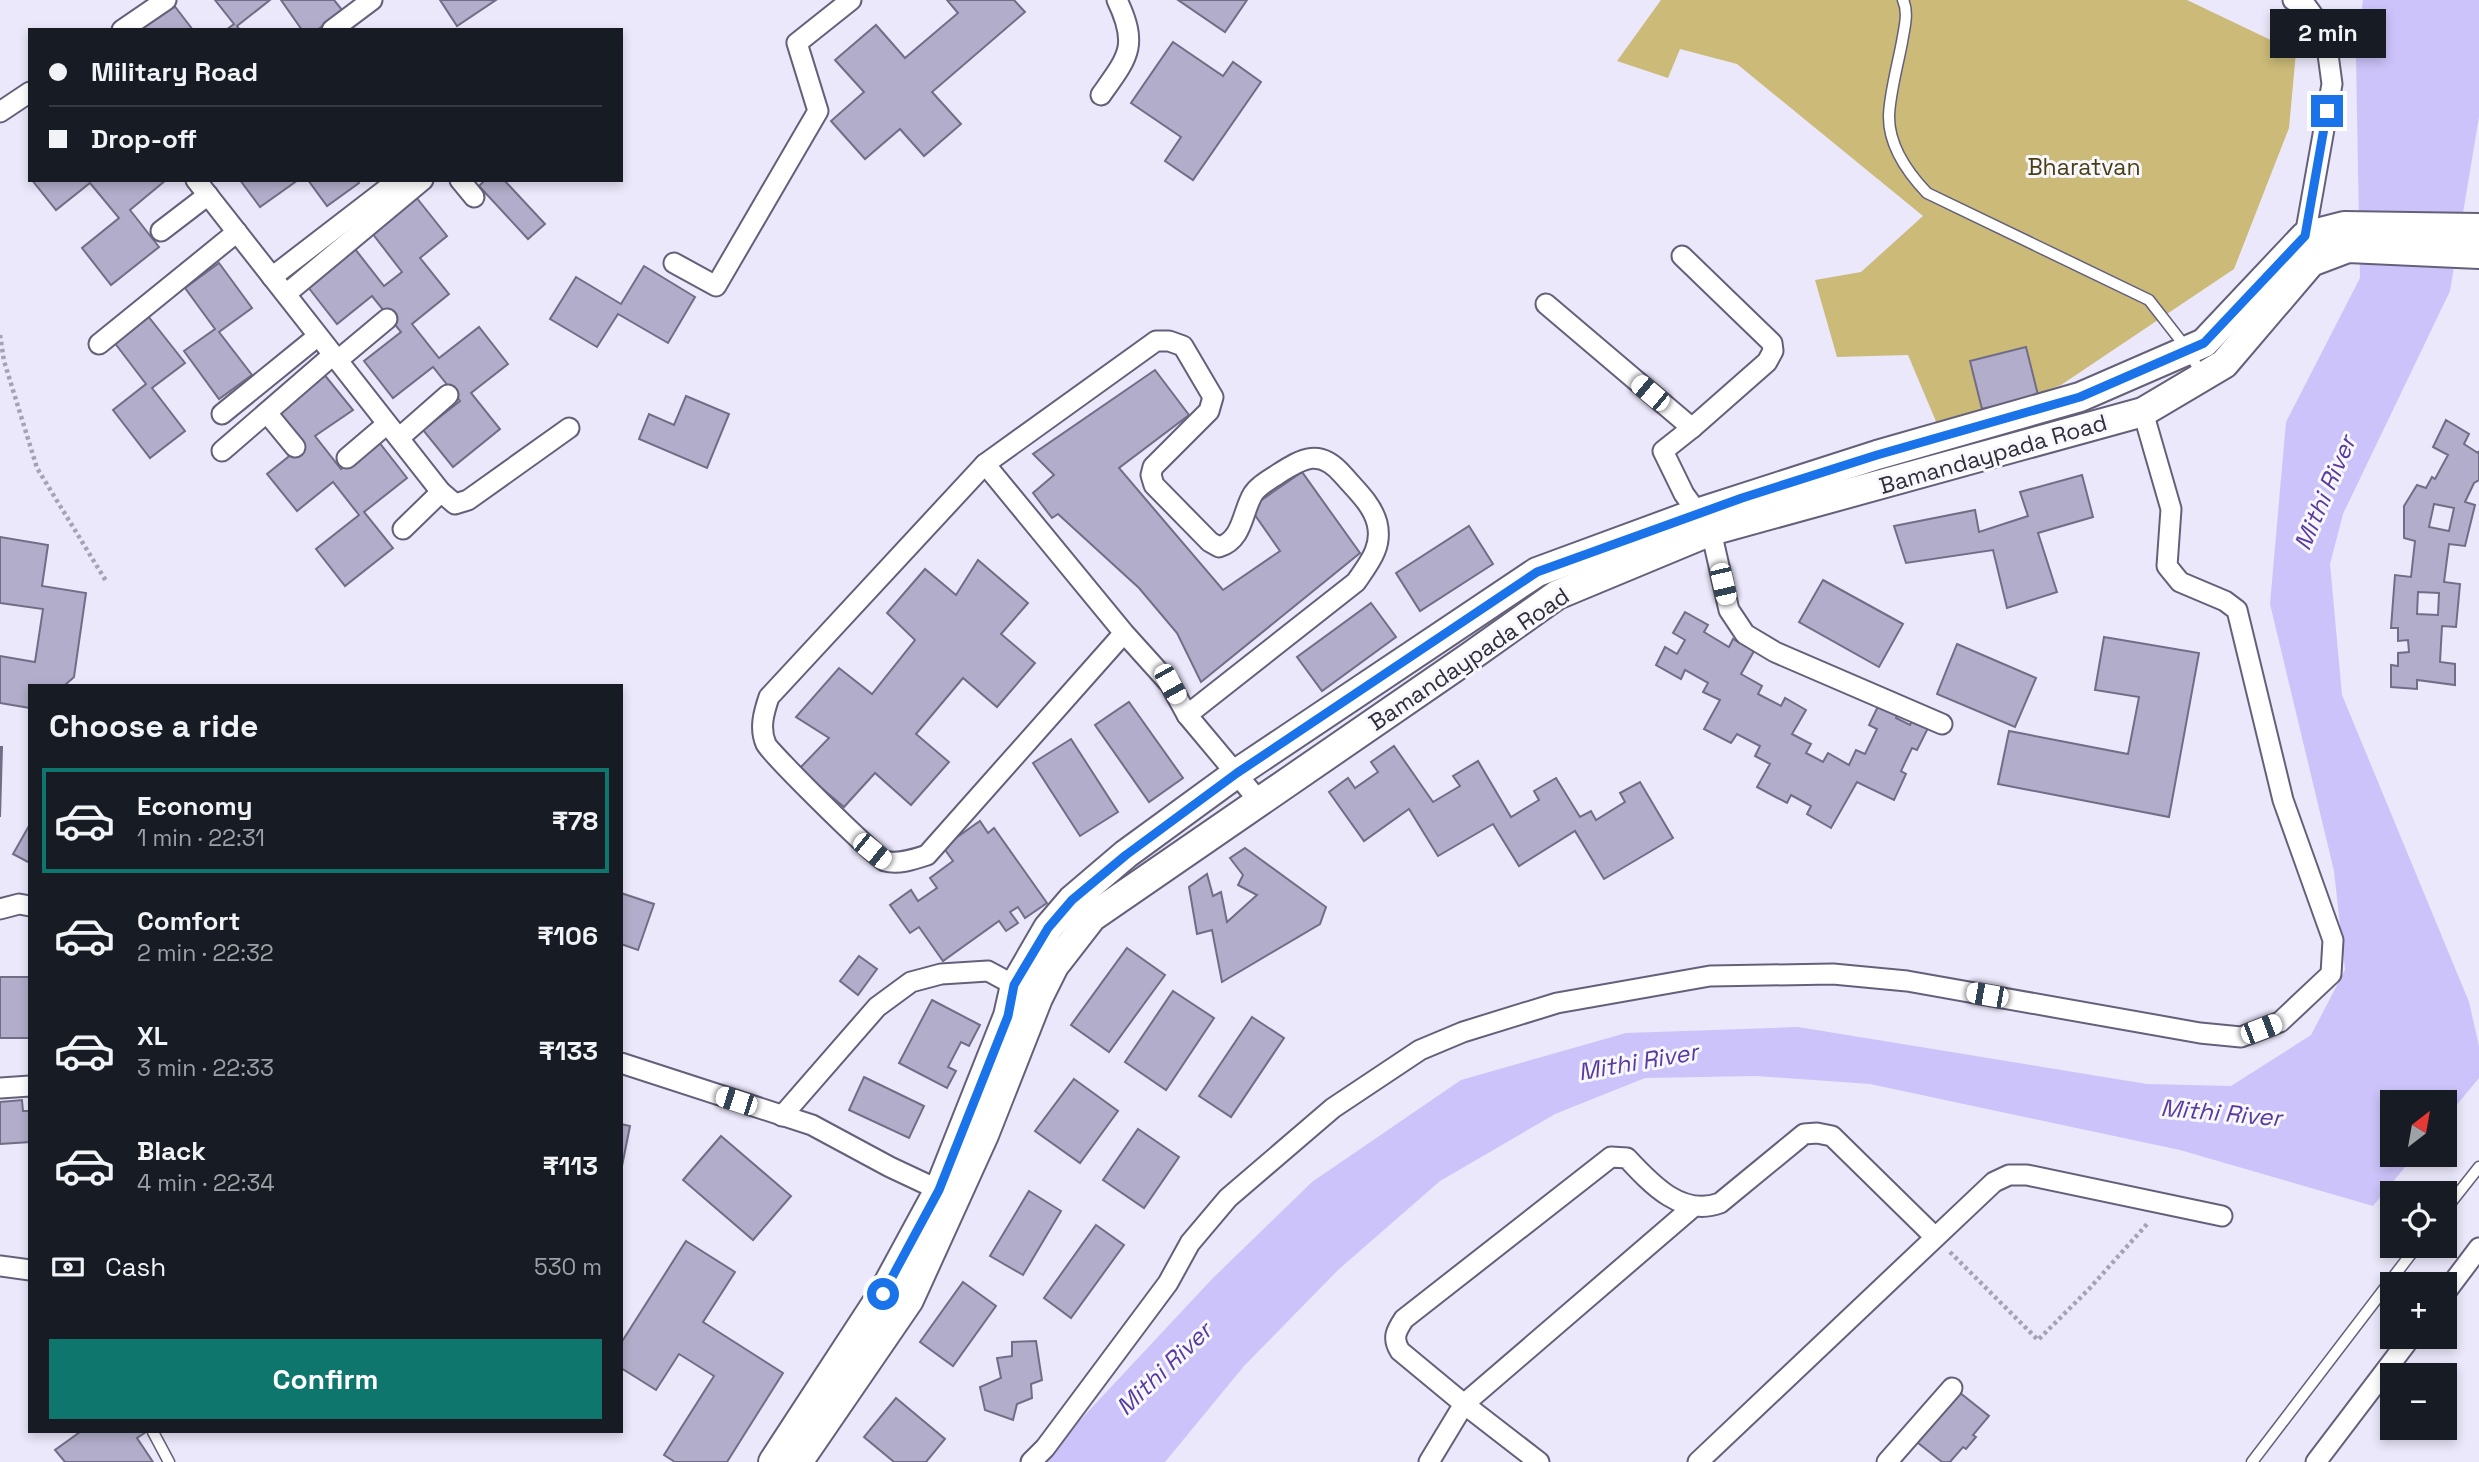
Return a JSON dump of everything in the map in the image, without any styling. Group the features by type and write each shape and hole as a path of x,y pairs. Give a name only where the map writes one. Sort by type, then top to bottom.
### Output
{"street":[{"path":"125,28 166,0"},
{"path":"335,28 372,0"},
{"path":"674,263 716,286 818,111 797,43 851,0"},
{"path":"1101,95 1125,61 1130,43 1126,19 1117,0"},
{"path":"2303,2 2325,32 2332,84 2308,249"},
{"path":"0,112 28,93"},
{"path":"272,277 395,182"},
{"path":"286,294 421,182"},
{"path":"462,182 474,197"},
{"path":"160,231 202,188 441,492 455,504 468,500 569,428"},
{"path":"773,1462 909,1300 975,1130 1008,1016 1043,961 1048,928 1082,908 1126,855 1237,773 1537,572 1838,482 2080,397 2204,343 2308,249 2346,237 2479,228"},
{"path":"99,344 237,232"},
{"path":"2346,237 2479,254"},
{"name":"Bamandaypada Road","path":"1838,482 2143,412 2224,364 2308,249"},
{"path":"1682,256 1772,343 1773,351 1768,362 1663,452 1684,494 1704,522 1729,610 1745,634 1775,652 1942,724"},
{"path":"1546,304 1692,428"},
{"path":"222,451 387,319"},
{"path":"222,414 318,336"},
{"path":"1124,633 927,855 909,861 884,861 860,841 766,745 762,720 769,697 985,464 1156,341 1169,341 1183,346 1213,397 1209,411 1153,467 1151,475 1154,485 1210,542 1219,547 1226,545 1242,525 1253,495 1264,484 1301,459 1316,458 1335,465 1374,511 1380,535 1374,556 1356,582 1187,715"},
{"path":"347,458 449,395"},
{"path":"1031,1462 1045,1448 1168,1283 1190,1243 1228,1198 1333,1108 1420,1050 1463,1032 1557,1003 1710,975 1833,974 1907,981 2200,1033 2241,1037 2280,1022 2331,974 2333,940 2283,800 2237,610 2225,601 2180,582 2166,566 2171,509 2143,412"},
{"path":"267,413 295,447"},
{"path":"985,464 1124,633 1170,684 1187,715 1259,801"},
{"path":"403,529 441,492"},
{"name":"Bamandaypada Road","path":"1082,908 1259,801 1557,595 1704,522"},
{"path":"1320,717 1341,745"},
{"path":"0,909 19,904 28,906"},
{"path":"782,1116 877,1007 911,982 941,974 988,971 1026,991"},
{"path":"623,1064 811,1125 939,1190"},
{"path":"0,1088 28,1086"},
{"path":"799,1462 883,1294 975,1130"},
{"path":"1539,1462 1464,1404 1401,1350 1395,1342 1396,1331 1404,1319 1611,1157 1628,1158 1653,1183 1678,1202 1693,1208 1708,1207 1720,1203 1804,1134 1832,1136 1935,1237"},
{"path":"1698,1462 1994,1182 2009,1175 2027,1175 2222,1216"},
{"path":"1429,1462 1464,1404 1693,1208"},
{"path":"2457,1277 2479,1248"},
{"path":"0,1266 28,1270"},
{"path":"2316,1462 2402,1349"},
{"path":"1887,1462 1952,1388"}],"lane":[{"path":"1903,0 1906,8 1904,32 1889,118 1897,153 1907,172 1927,193 2150,300 2188,351 2203,377"},
{"path":"2457,1195 2479,1167"},
{"path":"2252,1462 2408,1258"},
{"path":"154,1433 169,1462"}],"path":[{"path":"0,335 4,361 37,468 106,580"},
{"path":"1935,1237 2038,1340 2106,1272 2164,1203"}],"green space":[{"name":"Bharatvan","path":"1661,0 2187,0 2296,52 2289,128 2234,269 2061,385 1940,431 1908,355 1837,357 1815,280 1861,272 1923,216 1737,64 1680,49 1668,78 1617,61"}],"water":[{"name":"Mithi River","path":"2363,0 2479,0 2479,117 2450,291 2343,514 2330,564 2342,695 2469,1002 2479,1046 2479,1078 2457,1105 2457,1090 2380,1090 2380,1167 2405,1167 2394,1181 2380,1181 2380,1198 2373,1206 2180,1150 1870,1084 1756,1076 1645,1078 1555,1114 1440,1181 1338,1270 1244,1366 1165,1462 1041,1462 1212,1279 1312,1182 1461,1080 1626,1033 1798,1027 2147,1084 2231,1086 2311,1035 2345,970 2334,871 2270,604 2286,422 2360,278 2356,57"}],"building":[{"path":"215,0 270,0 237,26 238,28 229,28 234,24"},
{"path":"281,0 334,0 343,11 320,28 301,28"},
{"path":"440,0 496,0 457,26"},
{"path":"947,0 1014,0 1025,12 932,92 961,124 924,156 900,129 865,159 831,121 864,92 835,60 876,25 905,58 958,13"},
{"path":"1178,0 1247,0 1225,32"},
{"path":"173,4 191,28 140,28"},
{"path":"1173,42 1223,76 1233,62 1261,82 1193,180 1165,161 1181,137 1131,103"},
{"path":"34,182 164,182 130,210 159,247 111,285 82,248 119,218 90,183 56,210"},
{"path":"241,182 295,182 260,207"},
{"path":"309,182 358,182 359,183 327,206"},
{"path":"483,182 506,182 545,224 528,239 479,186"},
{"path":"416,197 447,236 420,258 449,294 412,324 439,358 479,327 508,364 471,393 500,429 453,467 423,430 460,401 433,367 393,398 364,361 401,332 372,296 337,324 308,287 355,249 384,286 402,272 372,233"},
{"path":"219,263 252,308 219,332 252,375 219,399 184,351 215,329 185,288"},
{"path":"644,266 695,297 668,343 618,314 597,347 550,319 576,277 621,304"},
{"path":"148,316 185,363 152,388 185,431 150,458 113,410 146,384 114,342"},
{"path":"2026,347 2038,395 1982,409 1970,361"},
{"path":"1155,370 1189,415 1119,468 1223,590 1280,551 1250,508 1302,472 1360,553 1201,682 1177,633 1139,588 1058,514 1052,518 1033,493 1054,475 1033,454"},
{"path":"323,373 353,410 315,436 341,469 378,441 407,478 364,512 393,548 345,586 316,549 359,515 333,482 297,511 267,474 303,445 276,411"},
{"path":"686,396 729,414 707,468 639,439 649,414 674,425"},
{"path":"2446,420 2469,434 2464,444 2478,453 2479,451 2479,480 2474,483 2465,502 2475,505 2465,546 2449,544 2444,582 2460,584 2456,627 2442,626 2440,662 2455,664 2455,685 2417,680 2417,689 2391,687 2391,665 2398,666 2398,653 2409,652 2408,640 2398,641 2398,628 2391,628 2395,575 2411,577 2415,541 2404,538 2404,506 2417,485 2426,488 2432,477 2435,479 2448,455 2433,447","holes":["2434,504 2454,508 2449,531 2429,527","2418,592 2439,593 2438,615 2417,614"]},
{"path":"2082,475 2093,517 2038,533 2057,592 2007,608 1993,550 1906,563 1894,526 1975,510 1979,532 2028,516 2020,492"},
{"path":"1469,526 1493,564 1420,611 1396,573"},
{"path":"0,537 48,545 42,586 86,593 74,677 66,684 28,684 28,708 0,703 0,656 35,662 43,609 0,603"},
{"path":"978,560 1028,603 1001,634 1035,663 997,707 963,678 916,734 949,762 911,805 875,773 844,807 799,769 829,738 796,717 839,668 872,694 915,640 887,613 925,569 956,595"},
{"path":"1823,580 1903,624 1879,667 1799,622"},
{"path":"1371,603 1396,637 1322,691 1297,657"},
{"path":"1685,612 1708,625 1704,632 1729,647 1733,639 1754,651 1741,674 1762,686 1758,694 1781,706 1785,698 1806,710 1792,734 1811,744 1806,753 1823,762 1828,753 1849,765 1856,750 1865,754 1877,729 1869,725 1882,698 1901,708 1896,718 1910,725 1915,715 1931,722 1917,750 1912,748 1901,771 1906,774 1894,800 1857,782 1831,828 1807,814 1811,806 1791,795 1787,803 1757,787 1770,764 1755,756 1760,746 1737,734 1731,743 1704,729 1720,700 1703,692 1708,683 1685,670 1681,679 1656,665 1665,647 1677,654 1685,640 1673,633"},
{"path":"2104,637 2199,653 2169,817 1998,784 2009,731 2128,754 2139,697 2095,690"},
{"path":"1957,644 2036,678 2015,727 1937,694"},
{"path":"1129,702 1183,778 1149,802 1095,725"},
{"path":"1071,739 1118,812 1080,836 1033,763"},
{"path":"1394,746 1433,802 1460,786 1453,776 1478,761 1511,817 1539,800 1534,791 1556,778 1580,817 1591,811 1596,820 1625,802 1620,793 1640,782 1673,838 1604,879 1575,831 1519,866 1493,824 1438,856 1409,809 1364,841 1329,792 1348,778 1355,788 1378,772 1371,762"},
{"path":"0,747 2,747 0,817"},
{"path":"980,821 988,833 994,828 1047,903 1025,918 1018,907 1010,912 1018,923 1006,931 999,921 943,961 919,927 910,933 890,905 911,890 918,901 937,888 930,878 953,861 943,847"},
{"path":"28,828 28,862 13,854"},
{"path":"1245,848 1326,907 1320,924 1222,982 1212,930 1197,934 1189,887 1207,874 1213,896 1221,892 1227,922 1257,895 1238,885 1243,875 1230,858"},
{"path":"623,894 654,904 638,950 623,945"},
{"path":"1127,948 1165,975 1109,1052 1071,1025"},
{"path":"859,956 877,969 858,995 840,981"},
{"path":"0,977 28,977 28,1038 0,1038"},
{"path":"1173,991 1214,1018 1166,1090 1125,1062"},
{"path":"932,1000 980,1025 969,1046 961,1042 948,1067 956,1071 947,1088 899,1063"},
{"path":"1252,1017 1284,1038 1231,1117 1199,1096"},
{"path":"864,1077 924,1106 909,1138 849,1110"},
{"path":"1074,1079 1118,1111 1080,1163 1035,1131"},
{"path":"22,1100 23,1111 28,1111 28,1142 0,1144 0,1102"},
{"path":"623,1124 630,1126 623,1161"},
{"path":"1138,1129 1179,1157 1144,1208 1103,1180"},
{"path":"721,1136 791,1196 753,1240 683,1180"},
{"path":"1029,1191 1061,1211 1023,1275 990,1256"},
{"path":"1096,1225 1124,1245 1071,1318 1044,1298"},
{"path":"686,1241 735,1272 703,1322 783,1373 727,1462 675,1462 664,1455 714,1376 679,1354 656,1390 623,1369 623,1340"},
{"path":"963,1282 996,1306 953,1366 920,1342"},
{"path":"1036,1341 1042,1380 1031,1384 1032,1398 1017,1404 1013,1420 985,1410 980,1387 1001,1378 997,1358 1012,1356 1012,1342"},
{"path":"1959,1392 1989,1416 1973,1435 1976,1437 1966,1449 1963,1447 1950,1462 1942,1462 1917,1442"},
{"path":"896,1398 945,1439 926,1462 894,1462 864,1437"},
{"path":"79,1433 144,1433 137,1438 153,1462 65,1462 55,1450"}],"route":[{"path":"883,1294 939,1190 1008,1016 1014,985 1048,928 1072,900 1126,855 1237,773 1537,572 1742,498 1877,455 2080,397 2204,343 2305,236 2327,111"}]}
